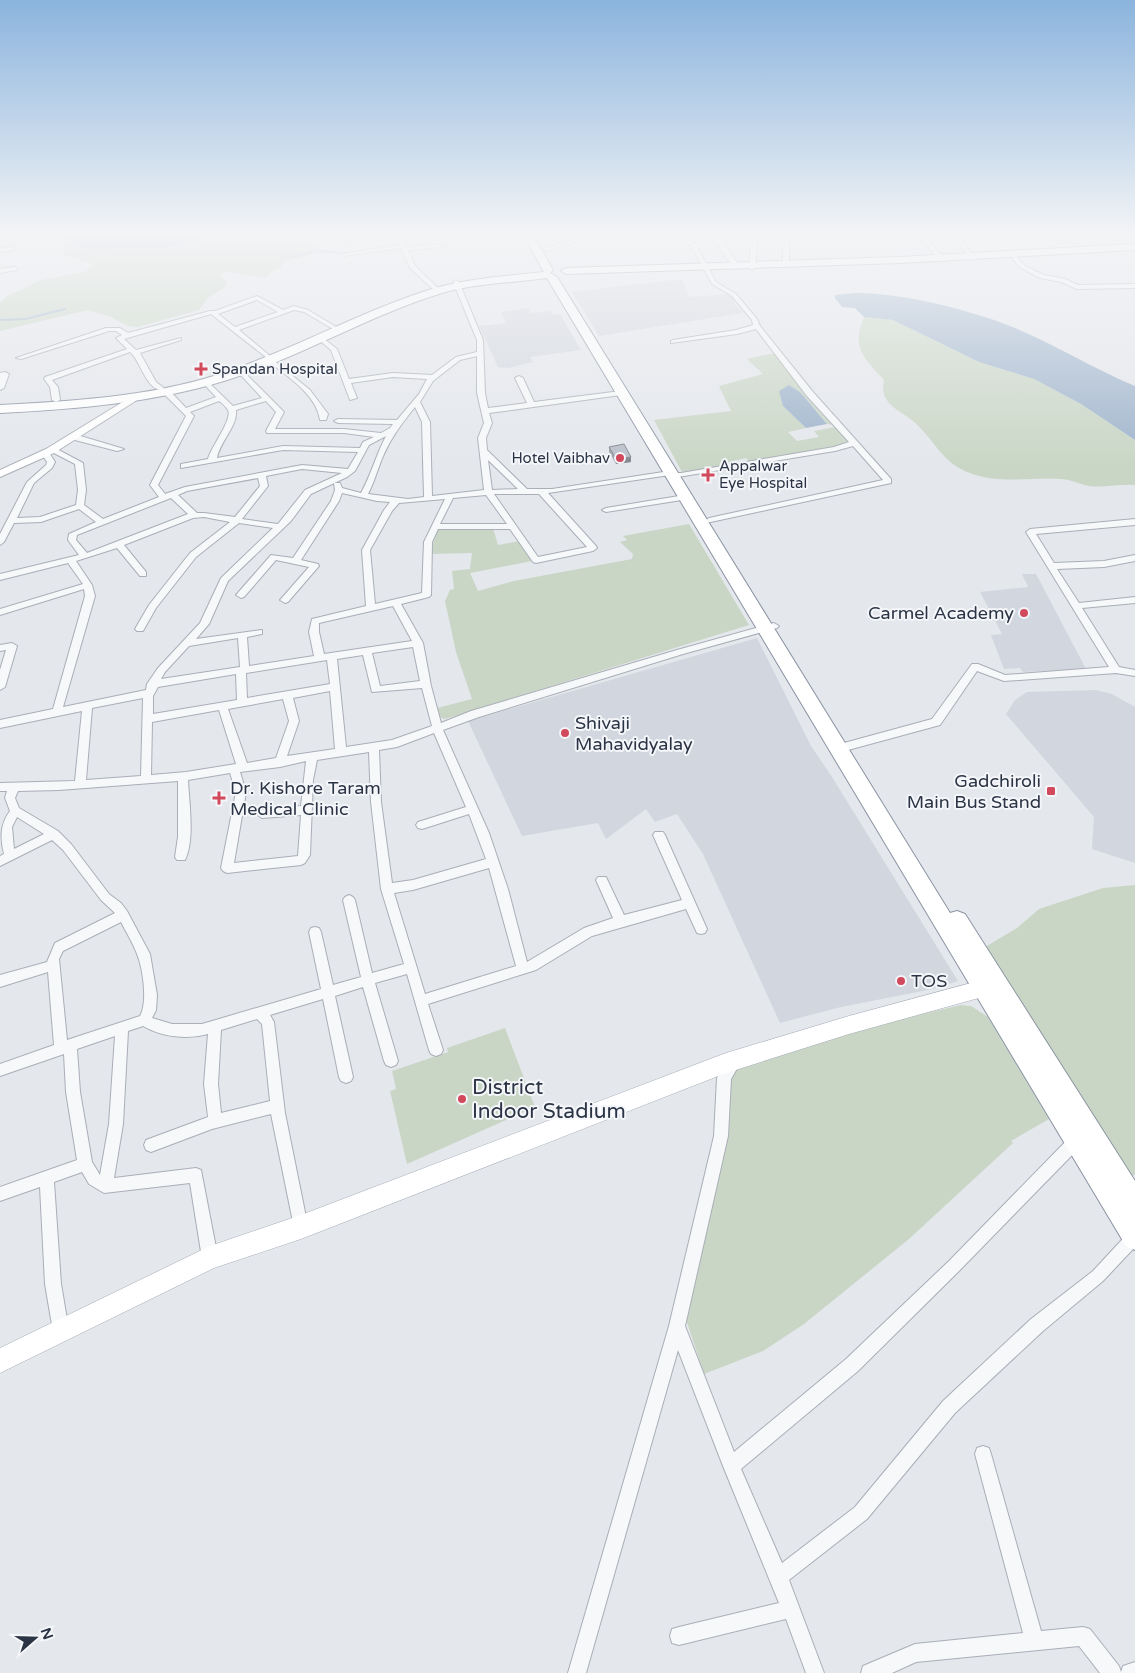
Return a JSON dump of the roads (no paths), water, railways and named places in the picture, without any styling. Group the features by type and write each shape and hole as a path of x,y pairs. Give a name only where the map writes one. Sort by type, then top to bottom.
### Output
{"highway":[{"path":"0,404 113,396 163,390 206,382 240,371 378,311"},
{"path":"0,409 87,404 134,398 268,358 321,339 387,311"},
{"path":"576,311 621,393 709,521 769,627 990,987 1135,1205"},
{"path":"579,311 676,474 685,497 848,746 990,987 1076,1141 1135,1237"}],"main road":[{"path":"0,1361 210,1258 301,1227 735,1060 849,1025 990,987"}],"street":[{"path":"194,515 154,485 190,416 153,383 133,350 119,338 206,312 215,313 220,311"},
{"path":"306,311 336,328"},
{"path":"468,311 480,340 481,393 488,423 482,438 488,492 536,560 593,548 542,492"},
{"path":"709,521 888,481 810,394 748,311"},
{"path":"234,330 283,312"},
{"path":"215,313 308,393 322,409 324,414 322,418"},
{"path":"673,342 737,332 757,326"},
{"path":"19,358 108,329 118,329 128,336"},
{"path":"56,400 57,394 48,379 133,350 179,339"},
{"path":"321,339 334,349 353,398"},
{"path":"363,496 395,426 434,377 458,358 481,353"},
{"path":"240,371 280,412 270,431 344,431 380,435"},
{"path":"0,375 5,374 0,388"},
{"path":"347,382 394,375 434,377"},
{"path":"519,378 532,406"},
{"path":"206,382 231,409 233,417 214,451 212,461"},
{"path":"486,411 621,393"},
{"path":"0,474 74,437 134,398"},
{"path":"185,411 220,398"},
{"path":"231,409 266,399"},
{"path":"416,401 426,422 428,499"},
{"path":"338,421 395,426"},
{"path":"146,779 151,689 161,670 204,624 224,580 280,527 308,492 335,481 348,471 364,450 366,444 395,426"},
{"path":"74,437 120,448"},
{"path":"339,490 396,501 488,492 542,492 676,474 835,449 854,443"},
{"path":"184,466 283,448 364,450"},
{"path":"49,451 80,463 82,490 80,506"},
{"path":"0,542 31,482 49,466 49,451"},
{"path":"484,451 524,491"},
{"path":"84,555 71,537 101,522 184,488 302,468 348,471"},
{"path":"140,629 152,607 193,555 236,521 264,486 260,474"},
{"path":"295,562 335,501 339,490 335,481"},
{"path":"320,659 314,632 315,621 397,604 426,595 428,581 426,553 428,542 444,506 451,496"},
{"path":"606,510 685,497"},
{"path":"371,609 366,550 388,510 396,501"},
{"path":"80,506 101,522"},
{"path":"10,521 41,519 80,506"},
{"path":"0,577 119,544 194,515 280,527"},
{"path":"1116,670 1030,532 1135,522"},
{"path":"436,526 514,527"},
{"path":"119,544 143,574"},
{"path":"241,595 274,558 315,566 286,600"},
{"path":"1052,566 1104,564 1135,558"},
{"path":"57,712 87,613 90,596 88,586 70,559"},
{"path":"0,612 88,586"},
{"path":"1077,606 1135,600"},
{"path":"397,604 418,643 437,727 493,862 523,968"},
{"path":"0,787 14,788 184,776 374,748 393,744 437,727 769,627"},
{"path":"188,643 259,632"},
{"path":"242,635 242,702"},
{"path":"0,724 87,707 151,689 243,671 418,643"},
{"path":"0,648 12,646 0,687"},
{"path":"367,651 376,690 426,684"},
{"path":"332,657 341,753"},
{"path":"848,746 936,722 974,666 1004,678 1116,670 1135,673"},
{"path":"148,720 222,705 334,687"},
{"path":"280,763 294,722 287,694"},
{"path":"222,705 239,769 241,792 228,868 301,860 304,855 308,780 312,758"},
{"path":"80,784 87,707"},
{"path":"374,748 378,822 387,889 436,1050"},
{"path":"181,857 184,837 184,776"},
{"path":"0,1070 144,1020 150,1010 151,995 144,954 123,915 117,906 105,897 67,847 54,834 16,812 10,798 14,788"},
{"path":"262,814 307,810"},
{"path":"422,825 473,810"},
{"path":"16,812 7,819 4,828 5,859 54,834"},
{"path":"659,835 700,929"},
{"path":"387,889 413,885 493,862"},
{"path":"602,880 620,921"},
{"path":"349,900 368,980 391,1061"},
{"path":"422,1001 523,968 560,951 588,932 620,921 689,903"},
{"path":"123,915 59,947 55,952 54,965 85,1164 94,1179 106,1186 196,1175 210,1258"},
{"path":"315,932 346,1078"},
{"path":"0,981 54,965"},
{"path":"144,1020 156,1028 177,1032 215,1027 412,967"},
{"path":"261,1014 268,1022 277,1106 301,1227"},
{"path":"215,1027 212,1084 215,1122"},
{"path":"106,1186 116,1124 122,1028"},
{"path":"578,1673 677,1326 720,1136 724,1078 735,1060"},
{"path":"151,1145 215,1122 277,1106"},
{"path":"731,1466 852,1365 954,1266 1076,1141"},
{"path":"0,1194 85,1164"},
{"path":"47,1178 53,1284 61,1331"},
{"path":"779,1576 860,1513 949,1407 1037,1325 1098,1276 1135,1237"},
{"path":"677,1326 731,1466 779,1576 815,1673"},
{"path":"983,1454 1007,1548 1034,1640"},
{"path":"680,1636 791,1609"},
{"path":"870,1673 915,1653 1083,1636 1112,1673"},
{"path":"1130,1673 1135,1671"}],"water":[{"path":"858,311 965,311 1015,328 1135,386 1135,440 1081,404 1034,379 979,362 893,320 864,317"},
{"path":"789,385 801,393 827,424 806,428 783,406 779,391"}],"waterway":[{"path":"0,320 25,319 57,311"}],"place":[{"name":"Spandan Hospital","path":"201,369"},
{"name":"Hotel Vaibhav","path":"620,458"},
{"name":"Appalwar Eye Hospital","path":"708,475"},
{"name":"Carmel Academy","path":"1024,613"},
{"name":"Shivaji Mahavidyalay","path":"565,733"},
{"name":"Gadchiroli Main Bus Stand","path":"1051,791"},
{"name":"Dr. Kishore Taram Medical Clinic","path":"219,798"},
{"name":"TOS","path":"901,981"},
{"name":"District Indoor Stadium","path":"462,1099"}]}
